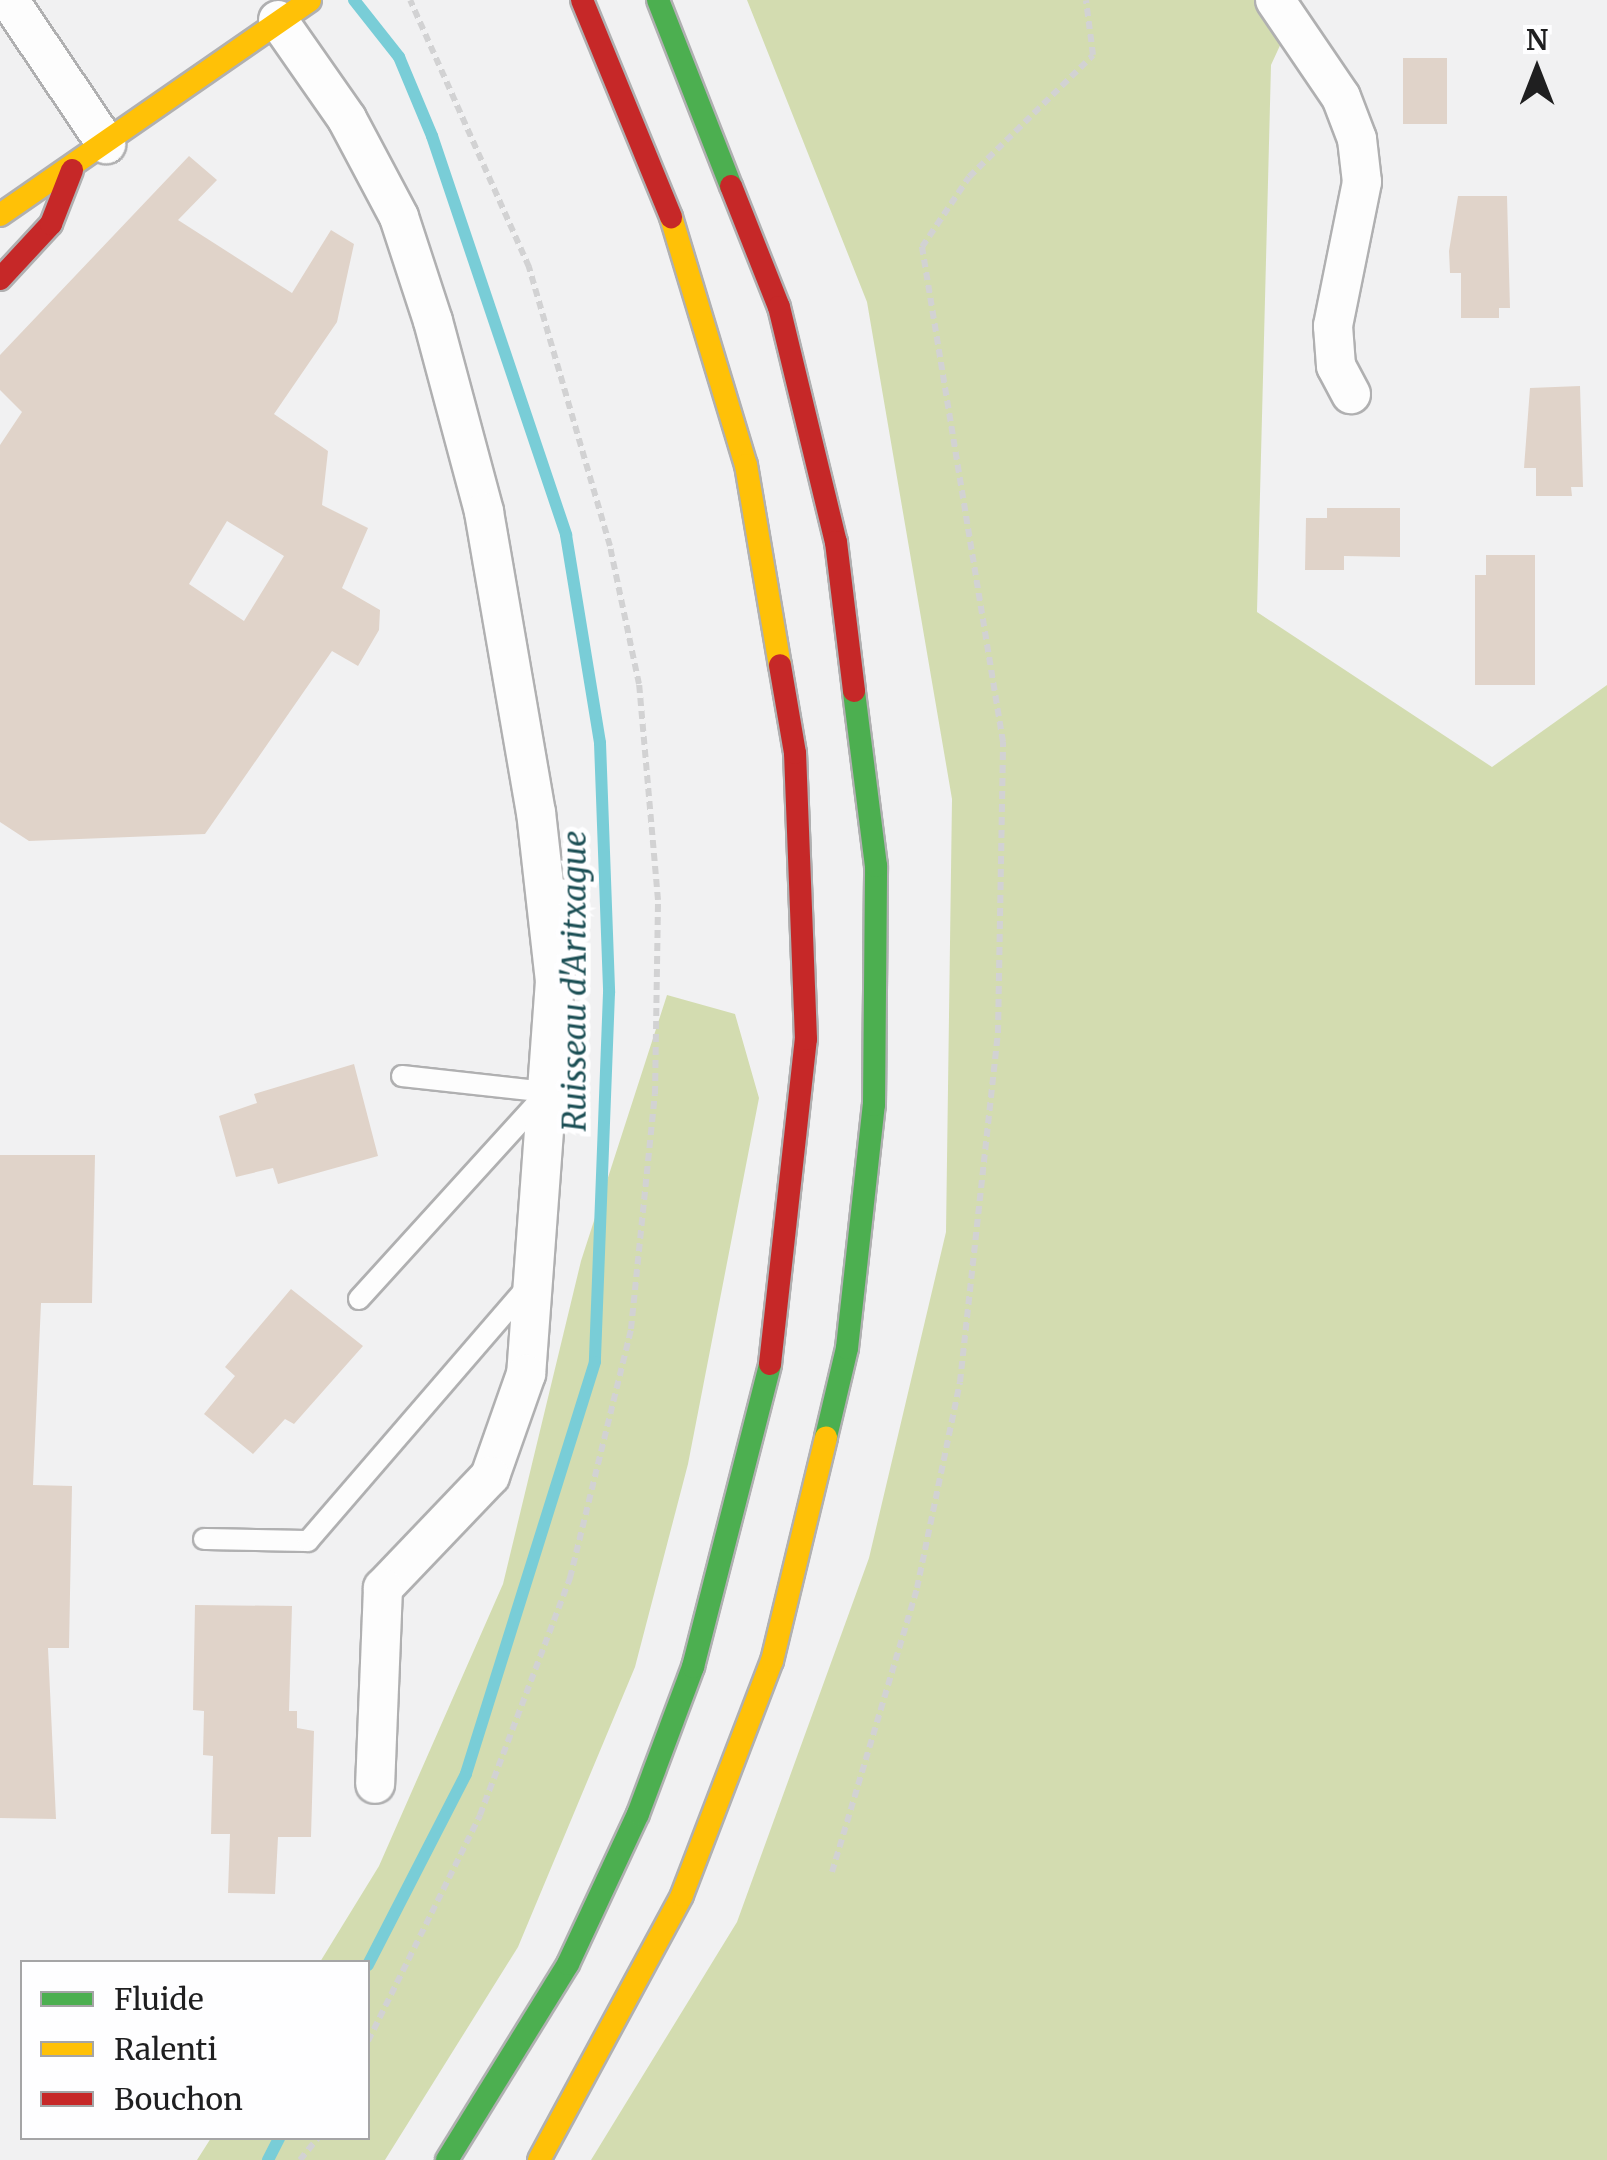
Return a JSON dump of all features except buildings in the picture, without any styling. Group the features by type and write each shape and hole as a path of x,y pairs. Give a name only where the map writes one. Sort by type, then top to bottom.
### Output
{"main road":[{"path":"447,2160 568,1964 638,1814 693,1668 761,1417 784,1280 806,1038 796,753 750,483 678,234 582,0"},
{"path":"538,2160 682,1895 772,1660 848,1348 874,1105 876,866 836,542 780,307 658,0"},
{"path":"0,215 72,170 294,10"},
{"path":"0,279 50,224 72,170"}],"street":[{"path":"9,0 106,144"},
{"path":"1275,0 1340,97 1356,140 1362,182 1332,326 1336,366 1351,394"},
{"path":"294,10 400,217 484,512 538,830 554,982 526,1374 490,1476 384,1588 376,1784"}],"lane":[{"path":"402,1076 548,1092"},
{"path":"360,1299 548,1092"},
{"path":"204,1539 308,1541 532,1281"}],"path":[{"path":"832,1872 916,1588 960,1382 998,1033 1003,742 922,247 968,176 1093,55 1086,0"},
{"path":"300,2160 316,2140"}],"green space":[{"path":"747,0 1301,0 1271,65 1257,612 1492,767 1607,685 1607,2160 591,2160 737,1922 869,1558 946,1232 952,799 867,302"},
{"path":"667,995 735,1014 759,1098 688,1464 635,1667 518,1947 385,2160 197,2160 210,2140 370,2140 370,1960 321,1960 379,1866 503,1584 581,1261"}],"waterway":[{"name":"Ruisseau d'Aritxague","path":"354,0 399,57 432,136 566,535 600,743 609,993 595,1362 466,1774 370,1961"},
{"name":"Ruisseau d'Aritxague","path":"268,2160 278,2140"}],"traffic: fast":[{"path":"658,0 731,186"},
{"path":"826,1437 847,1348 874,1105 876,866 854,691"},
{"path":"447,2160 568,1964 638,1814 693,1667 770,1364"}],"traffic: slow":[{"path":"0,215 310,0"},
{"path":"671,217 746,465 780,665"},
{"path":"539,2160 682,1895 772,1661 826,1437"}],"traffic: jam":[{"path":"582,0 671,217"},
{"path":"0,279 51,224 72,170"},
{"path":"731,186 779,307 836,542 854,691"},
{"path":"770,1364 806,1039 795,753 780,665"}]}
